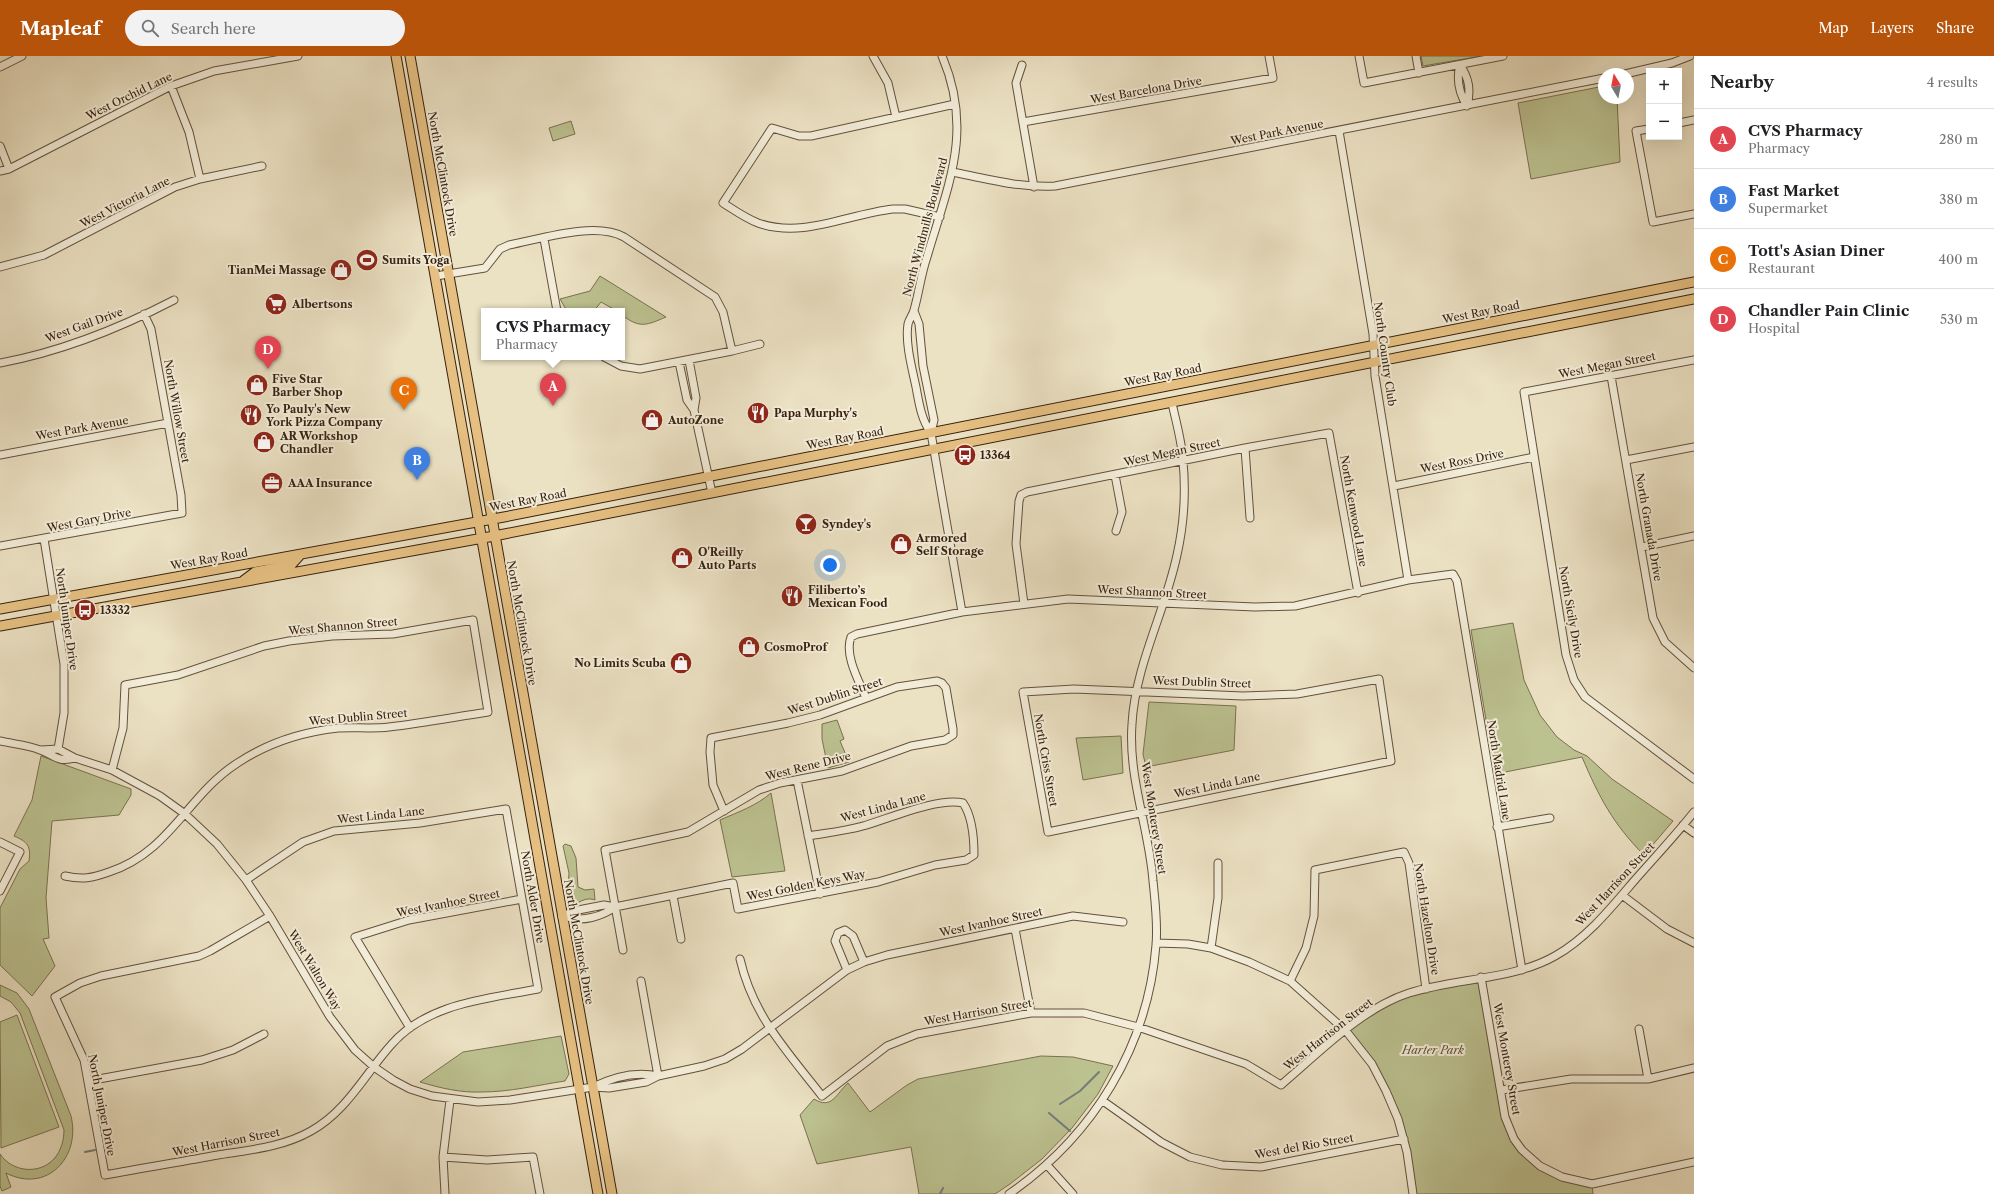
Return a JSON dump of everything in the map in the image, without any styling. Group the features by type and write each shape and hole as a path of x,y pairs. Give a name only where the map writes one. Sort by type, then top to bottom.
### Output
{"main road":[{"path":"396,56 598,1194"},
{"name":"North McClintock Drive","path":"410,56 491,520 564,916 612,1194"},
{"name":"West Ray Road","path":"0,609 491,520 708,477 931,436 1694,282"},
{"path":"0,626 482,539 1694,299"},
{"path":"242,582 255,572 291,565 301,554"}],"street":[{"path":"0,67 22,56"},
{"name":"West Orchid Lane","path":"0,171 9,169 171,86 214,71 298,56"},
{"path":"873,56 888,83 896,117"},
{"name":"North Windmills Boulevard","path":"931,436 924,423 910,357 908,323 914,311 926,257 940,217 953,172 958,137 953,90 942,56"},
{"name":"West Barcelona Drive","path":"1023,122 1273,78 1269,56"},
{"path":"1359,56 1364,83 1419,74 1503,56"},
{"path":"1416,56 1419,74"},
{"path":"1634,72 1672,63 1690,56"},
{"path":"1022,65 1016,83 1034,187"},
{"path":"1460,65 1457,76 1460,95 1467,106"},
{"name":"West Park Avenue","path":"953,172 1034,187 1076,183 1598,79"},
{"path":"171,86 189,132 200,179"},
{"path":"940,217 905,209 893,209 813,226 788,229 759,223 723,203 772,128 799,136 811,136 955,104"},
{"path":"1682,122 1694,120"},
{"path":"1646,129 1636,131 1654,222 1694,214"},
{"name":"North Country Club","path":"1339,131 1374,346 1376,377 1408,580"},
{"path":"0,146 9,169"},
{"name":"West Victoria Lane","path":"0,267 44,255 175,187 200,179 262,166"},
{"path":"436,276 485,268 500,249 509,245 597,229 608,230 624,237 715,297 723,312 732,351"},
{"path":"544,239 556,308"},
{"name":"West Gail Drive","path":"0,363 48,351 85,338 174,300"},
{"name":"North Windmills Boulevard","path":"914,311 919,324 922,358 934,420 931,436"},
{"name":"North Willow Street","path":"144,314 151,329 181,495 182,513"},
{"path":"610,360 621,366 640,369 760,344"},
{"path":"689,360 696,398 694,410 712,493"},
{"name":"West Megan Street","path":"1524,392 1694,360"},
{"path":"679,362 686,400 694,410"},
{"name":"North Granada Drive","path":"1611,376 1642,547 1653,618 1665,642 1694,668"},
{"name":"North Sicily Drive","path":"1524,392 1566,655 1574,680 1586,697 1600,710 1694,779"},
{"name":"West Monterey Street","path":"1009,1194 1047,1165 1077,1134 1103,1101 1122,1069 1138,1027 1152,980 1156,943 1153,879 1133,772 1132,725 1136,691 1177,556 1184,509 1183,460 1172,403"},
{"name":"West Park Avenue","path":"0,455 168,423"},
{"name":"West Megan Street","path":"1024,604 1016,544 1019,501 1021,495 1027,492 1183,460 1329,433"},
{"name":"North Kenwood Lane","path":"1329,433 1358,593"},
{"path":"931,436 962,612"},
{"path":"1626,460 1694,447"},
{"path":"1245,448 1250,518"},
{"name":"West Ross Drive","path":"1394,486 1534,457"},
{"path":"1115,475 1122,512 1116,531"},
{"name":"West Gary Drive","path":"0,546 182,513"},
{"path":"1642,547 1694,536"},
{"name":"North Juniper Drive","path":"44,539 65,681 64,713 58,749"},
{"name":"West Shannon Street","path":"866,698 851,658 848,644 851,637 857,634 962,612 1068,599 1162,605 1255,607 1295,606 1358,593 1408,580 1453,574"},
{"name":"North Madrid Lane","path":"1453,574 1457,581 1497,828 1522,970"},
{"name":"West Shannon Street","path":"112,770 123,728 125,685 178,675 257,649 289,641 332,636 394,634 473,620 488,712"},
{"name":"West Dublin Street","path":"1023,692 1074,689 1243,696 1297,694 1379,679 1391,761"},
{"name":"West Dublin Street","path":"724,811 713,785 710,752 711,738 788,723 820,715 897,687 936,681 942,683 946,688 953,735"},
{"name":"North Criss Street","path":"1023,692 1048,832"},
{"name":"West Dublin Street","path":"65,876 81,879 95,877 119,869 144,856 168,835 214,781 236,764 269,746 301,734 339,728 388,727 488,712"},
{"name":"West Rene Drive","path":"615,907 605,850 688,832 759,790 780,783 842,771 911,746 945,740 953,735"},
{"name":"West Walton Way","path":"0,741 40,750 56,758 67,760 75,758"},
{"name":"West Walton Way","path":"40,750 58,749 75,758 112,770 160,796 185,814 217,844 246,880 270,916 330,1017 355,1050 374,1067 410,1089 450,1100 478,1102 510,1100 579,1089"},
{"name":"West Linda Lane","path":"1048,832 1391,761"},
{"path":"797,780 820,894"},
{"name":"West Linda Lane","path":"808,836 862,826 917,808 956,801 963,802 967,808 974,845 974,855"},
{"name":"West Linda Lane","path":"246,880 303,842 334,831 420,823 506,809"},
{"name":"North Alder Drive","path":"506,809 538,990"},
{"name":"West Harrison Street","path":"770,1029 822,1096 887,1046 917,1034 1031,1013 1084,1013 1138,1027 1246,1064 1281,1084 1346,1031 1385,1003 1409,993 1481,977 1522,970 1555,956 1590,930 1694,812"},
{"path":"1497,828 1550,818"},
{"path":"1684,825 1694,833"},
{"path":"0,842 20,852 0,891"},
{"name":"North Hazelton Drive","path":"1290,982 1306,948 1314,916 1314,870 1404,852 1408,863 1426,989"},
{"name":"West Golden Keys Way","path":"564,916 573,911 604,905 615,907 733,883 738,909 878,882 935,865 966,860 974,855"},
{"path":"1211,948 1218,898 1218,863"},
{"path":"1622,895 1667,929 1694,943"},
{"path":"673,896 681,939"},
{"name":"West Ivanhoe Street","path":"410,1028 355,937 409,920 522,899"},
{"path":"615,907 623,950"},
{"name":"North Juniper Drive","path":"105,1174 88,1081 79,1046 55,997 80,983 101,976 199,956 210,952 270,916"},
{"name":"West Ivanhoe Street","path":"579,1089 593,1087 608,1080 644,1073 658,1076 704,1066 724,1059 742,1049 770,1029 847,970 864,962 887,955 1073,916 1123,922"},
{"path":"1015,929 1031,1013"},
{"path":"847,970 835,941 838,933 845,930 853,936 864,962"},
{"path":"1156,943 1188,944 1211,948 1249,962 1290,982 1346,1031 1372,1064 1383,1084 1398,1119 1404,1139 1413,1194"},
{"path":"740,959 752,998 770,1029"},
{"name":"West Monterey Street","path":"1481,977 1502,1090 1505,1117 1514,1139 1522,1150 1540,1166 1562,1177 1592,1184 1694,1162"},
{"path":"641,981 658,1076"},
{"name":"West Harrison Street","path":"105,1174 266,1147 294,1139 324,1123 337,1112 392,1044 410,1028 437,1012 452,1007 538,990"},
{"path":"1639,1029 1648,1079"},
{"path":"88,1081 202,1060 233,1050 264,1034"},
{"path":"1502,1090 1571,1079 1648,1079 1694,1068"},
{"path":"445,1194 442,1157 450,1100"},
{"name":"West del Rio Street","path":"1103,1101 1161,1142 1190,1157 1222,1165 1261,1167 1404,1139"},
{"path":"442,1157 487,1160 533,1157 540,1194"},
{"path":"1047,1165 1073,1194"}],"green space":[{"path":"1421,56 1482,56 1423,66"},
{"path":"1598,87 1598,104 1617,104 1620,162 1531,179 1518,103"},
{"path":"571,121 575,134 553,141 549,128"},
{"path":"600,276 666,317 648,324 639,324 625,317 625,308 612,308 601,302 596,308 565,308 560,299 590,291"},
{"path":"1513,623 1524,680 1540,715 1557,737 1574,750 1587,756 1612,779 1673,821 1644,855 1633,844 1615,821 1594,785 1582,757 1495,774 1471,630"},
{"path":"1149,702 1236,706 1234,750 1146,767 1143,754"},
{"path":"837,720 844,739 840,741 849,762 828,768 822,739 822,724"},
{"path":"1121,736 1123,773 1083,780 1076,738"},
{"path":"41,756 131,789 131,795 119,815 52,821 46,898 49,938 43,939 55,966 32,996 0,965 0,908 20,869 29,861 28,845 23,840 14,836 32,800"},
{"path":"771,793 785,871 732,877 720,820 753,805"},
{"path":"565,844 571,846 576,858 578,887 585,890 594,889 595,900 587,899 574,905 571,901 572,892 568,887 569,873 563,846"},
{"name":"Harter Park","path":"1481,977 1502,1090 1514,1139 1540,1166 1592,1184 1593,1194 1413,1194 1407,1152 1386,1091 1346,1031 1385,1003"},
{"path":"0,985 17,993 29,1009 71,1116 73,1131 71,1145 66,1158 58,1168 47,1175 35,1179 21,1178 6,1173 11,1187 2,1191 0,1186 0,1154 11,1165 18,1168 41,1168 54,1159 59,1152 63,1141 64,1130 20,1013 11,1002 0,996"},
{"path":"17,1015 59,1127 1,1148 0,1022"},
{"path":"561,1036 569,1074 565,1081 492,1092 466,1092 451,1090 420,1082 463,1052"},
{"path":"1041,1056 1073,1057 1113,1066 1098,1094 1072,1128 1042,1159 995,1194 919,1194 911,1147 817,1164 800,1115 814,1099 825,1103 830,1102 848,1083 870,1112 907,1085 918,1079"}],"waterway":[{"path":"1060,1104 1080,1091 1099,1072"},
{"path":"1049,1113 1070,1131"},
{"path":"85,1152 95,1150"},
{"path":"940,1194 943,1188"}],"place":[{"name":"Sumits Yoga","path":"367,260"},
{"name":"TianMei Massage","path":"341,270"},
{"name":"Albertsons","path":"276,304"},
{"name":"Chandler Pain Clinic","path":"268,369"},
{"name":"Five Star Barber Shop","path":"257,385"},
{"name":"CVS Pharmacy","path":"553,406"},
{"name":"Tott's Asian Diner","path":"404,410"},
{"name":"Papa Murphy's","path":"758,413"},
{"name":"Yo Pauly's New York Pizza Company","path":"251,415"},
{"name":"AutoZone","path":"652,420"},
{"name":"AR Workshop Chandler","path":"264,442"},
{"name":"13364","path":"965,455"},
{"name":"Fast Market","path":"417,480"},
{"name":"AAA Insurance","path":"272,483"},
{"name":"Syndey's","path":"806,524"},
{"name":"Armored Self Storage","path":"901,544"},
{"name":"O'Reilly Auto Parts","path":"682,558"},
{"name":"Filiberto’s Mexican Food","path":"792,596"},
{"name":"13332","path":"85,610"},
{"name":"CosmoProf","path":"749,647"},
{"name":"No Limits Scuba","path":"681,663"}]}
